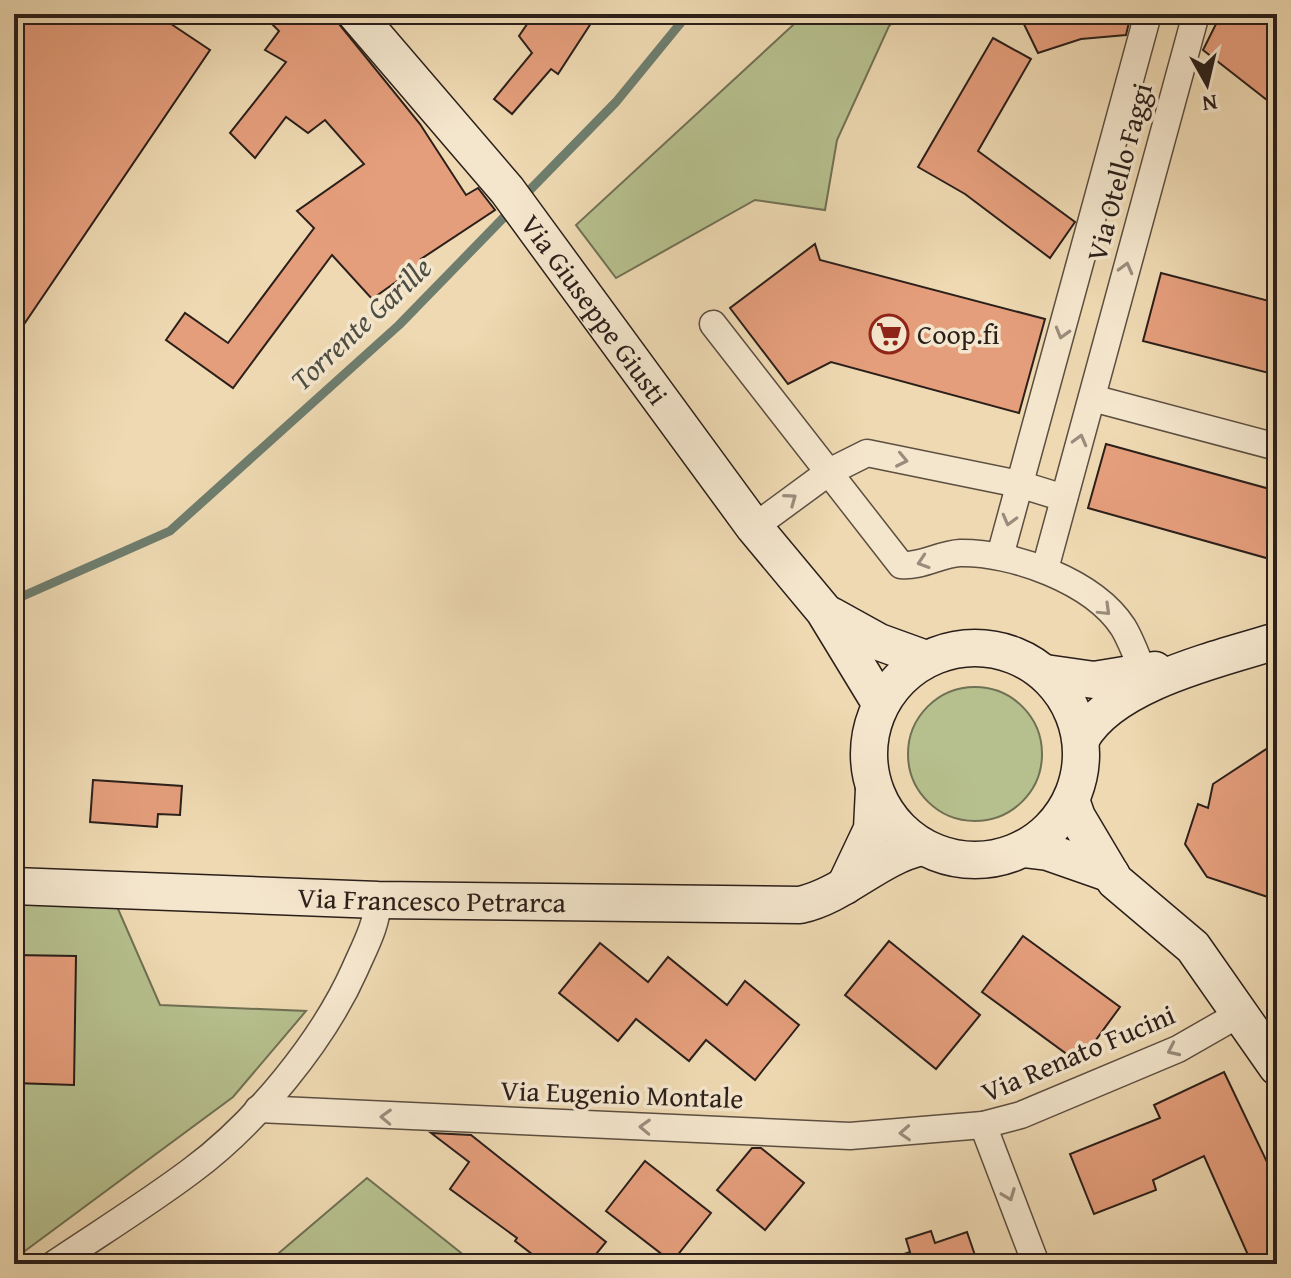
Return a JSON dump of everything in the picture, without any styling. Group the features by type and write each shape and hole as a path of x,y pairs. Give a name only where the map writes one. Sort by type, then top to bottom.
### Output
{"street":[{"name":"Via Giuseppe Giusti","path":"356,14 507,190 546,248 754,527 824,611 880,703"},
{"name":"Via Otello Faggi","path":"1000,556 1148,14"},
{"name":"Via Otello Faggi","path":"1045,569 1196,14"},
{"name":"Via Otello Faggi","path":"1074,290 1116,302"},
{"path":"713,324 901,565 955,553 1000,556 1045,569 1094,599 1122,625 1143,672"},
{"path":"1092,398 1277,447"},
{"path":"754,527 829,472 867,453 1019,484 1064,498"},
{"name":"Via Giuseppe Giusti","path":"824,611 879,642 926,659"},
{"path":"1081,739 1090,722 1122,697 1201,665 1277,641"},
{"path":"966,647 1008,652 1045,673 1062,692 1074,714 1081,739 1080,771 1071,800 1042,837 1023,849 998,858 972,860 947,857 922,847 888,817 874,789 868,761 870,731 880,703 900,678 926,659 966,647"},
{"path":"1045,673 1094,680 1201,665"},
{"path":"845,886 872,829 874,789"},
{"path":"1071,800 1111,874 1193,947 1277,1067"},
{"name":"Via Francesco Petrarca","path":"14,886 378,900 800,905 823,900 902,852 922,847"},
{"path":"1023,849 1048,852 1111,874"},
{"path":"54,1264 193,1170 258,1109 311,1042 345,992 377,919 378,900"},
{"name":"Via Renato Fucini","path":"1036,1264 983,1125 1021,1115 1178,1049 1241,1013"},
{"name":"Via Eugenio Montale","path":"258,1109 850,1136 983,1125"}],"green space":[{"path":"805,14 903,14 889,26 837,140 825,210 755,200 616,278 576,225"},
{"path":"975,687 1001,692 1022,707 1037,728 1042,754 1037,780 1022,801 1001,816 975,821 949,816 928,801 913,780 908,754 913,728 928,707 949,692"},
{"path":"14,901 115,902 160,1005 306,1011 233,1097 14,1259"},
{"path":"367,1178 475,1264 266,1264"}],"building":[{"path":"14,14 156,14 210,50 14,339"},
{"path":"262,14 331,14 420,124 466,195 478,188 495,210 421,259 424,262 372,299 332,255 233,388 166,340 185,313 228,343 314,228 297,211 364,164 325,120 308,133 286,117 255,158 230,133 286,62 265,50 279,31"},
{"path":"534,14 597,14 558,74 551,69 512,114 494,99 532,53 519,36"},
{"path":"1019,14 1131,14 1126,35 1081,39 1038,53"},
{"path":"1221,14 1277,14 1277,108 1203,50"},
{"path":"993,38 1031,59 978,151 1075,222 1050,258 965,194 918,167"},
{"path":"815,244 820,260 1045,319 1019,413 831,362 788,384 730,308"},
{"path":"1161,273 1277,303 1277,375 1143,341"},
{"path":"1106,444 1277,491 1277,561 1088,508"},
{"path":"1277,742 1277,900 1207,877 1185,844 1198,804 1208,808 1213,784"},
{"path":"93,780 182,786 180,815 158,814 157,827 90,822"},
{"path":"1023,936 1120,1007 1079,1063 982,992"},
{"path":"889,941 980,1015 936,1069 845,995"},
{"path":"600,943 648,982 668,957 727,1005 745,981 799,1025 755,1080 706,1040 689,1061 636,1019 618,1041 559,993"},
{"path":"14,955 76,956 74,1085 14,1083"},
{"path":"1224,1072 1277,1183 1277,1264 1252,1264 1204,1156 1153,1180 1156,1190 1094,1214 1070,1154 1160,1118 1154,1105"},
{"path":"431,1133 471,1135 606,1242 588,1264 545,1264 515,1241 517,1238 450,1189 469,1162"},
{"path":"752,1148 761,1148 804,1183 765,1230 717,1190"},
{"path":"645,1161 711,1213 672,1262 606,1211"},
{"path":"931,1231 935,1243 967,1232 978,1264 888,1264 887,1260 910,1252 906,1239"}],"waterway":[{"name":"Torrente Garille","path":"522,198 616,102 688,14"},
{"name":"Torrente Garille","path":"14,600 170,531 399,325 512,209"}],"place":[{"name":"Coop.fi","path":"889,334"}]}
